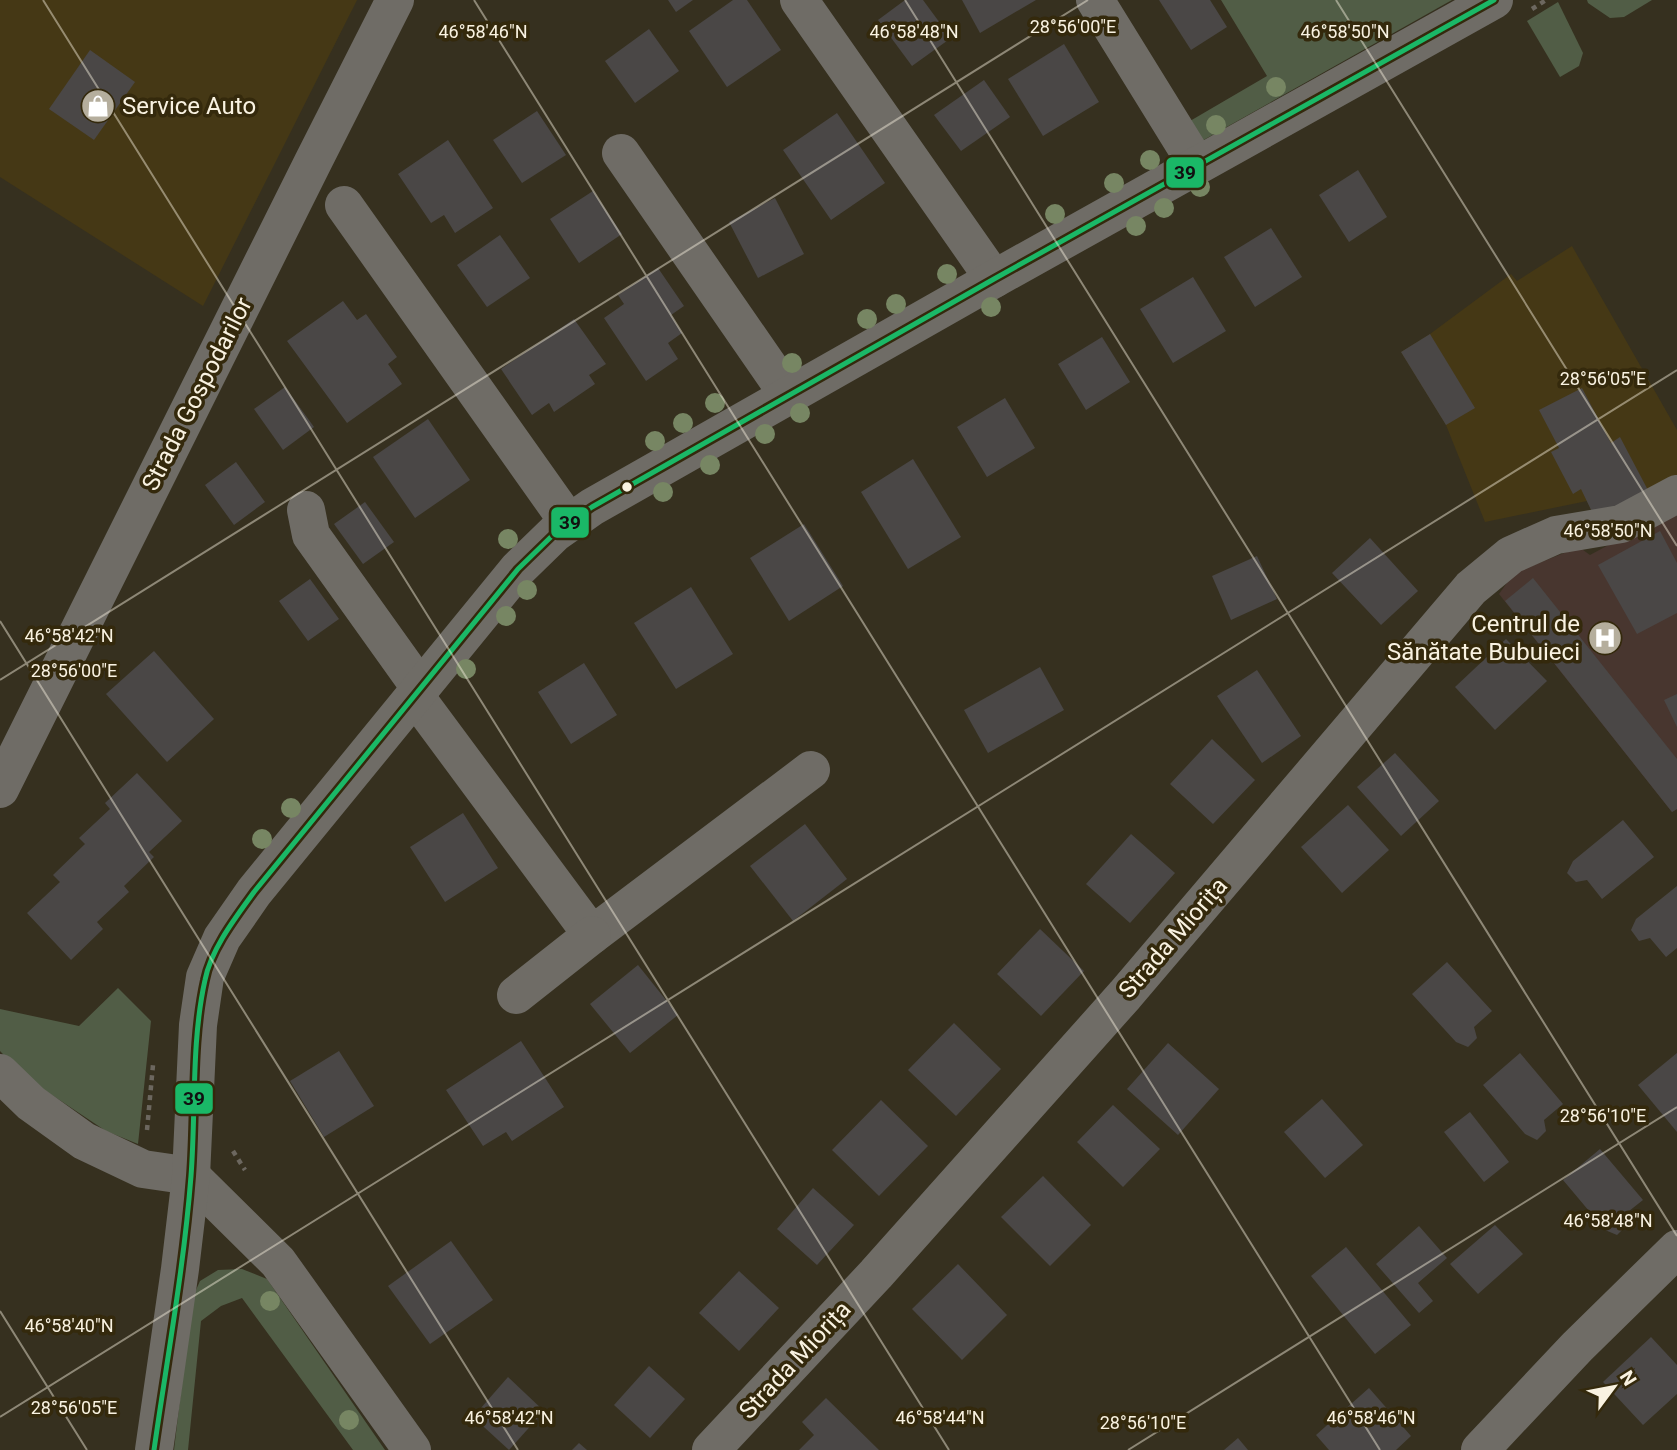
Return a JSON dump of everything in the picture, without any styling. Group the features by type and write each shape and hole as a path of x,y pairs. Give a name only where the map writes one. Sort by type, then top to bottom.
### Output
{"street":[{"name":"Strada Gospodarilor","path":"0,789 395,0"},
{"path":"799,0 995,279"},
{"path":"1095,0 1197,165"},
{"path":"154,1450 191,1176 200,1013 205,977 222,938 254,892 518,569 555,533 603,501 1197,165 1508,7"},
{"path":"621,153 789,396"},
{"path":"344,205 569,523"},
{"name":"Strada Miorița","path":"711,1450 876,1273 1125,995 1471,588 1511,555 1556,535 1621,524 1677,494"},
{"path":"306,510 311,535 418,693 592,935"},
{"path":"516,995 811,770"},
{"path":"0,1073 30,1102 84,1141 143,1169 191,1176 278,1262 412,1450"},
{"path":"1480,1450 1577,1347 1677,1249"}],"path":[{"path":"1508,7 1546,0"},
{"path":"231,1146 251,1178"}],"shaded area":[{"path":"0,0 357,0 203,306 0,177"},
{"path":"1572,246 1677,430 1677,477 1593,514 1587,501 1485,522 1446,425 1401,352 1511,274 1517,281"},
{"name":"Centrul de Sănătate Bubuieci","path":"1677,508 1677,809 1672,812 1499,594 1514,573 1579,547 1590,555"}],"green space":[{"path":"1221,0 1452,0 1200,142 1190,121 1267,76"},
{"path":"1587,0 1652,0 1624,17 1610,18"},
{"path":"1558,2 1583,53 1579,66 1560,77 1527,21"},
{"path":"118,988 151,1021 138,1144 106,1131 25,1077 0,1051 0,1009 79,1026"},
{"path":"242,1269 267,1279 385,1450 353,1450 242,1298 221,1306 201,1321 188,1450 174,1450 192,1299 200,1281 218,1270"}],"building":[{"path":"668,0 693,0 676,12"},
{"path":"733,0 747,0 781,50 727,87 689,31"},
{"path":"905,0 923,0 951,38 912,66 878,20"},
{"path":"962,0 1036,0 980,33"},
{"path":"1159,0 1210,0 1227,27 1191,50"},
{"path":"649,29 679,71 635,103 605,61"},
{"path":"1064,44 1099,102 1043,136 1008,79"},
{"path":"90,50 135,82 94,140 49,109"},
{"path":"984,80 1010,117 961,151 934,115"},
{"path":"537,111 566,155 522,183 493,140"},
{"path":"837,113 885,183 831,220 783,150"},
{"path":"448,140 493,208 455,233 444,215 431,223 398,174"},
{"path":"1358,170 1387,217 1349,242 1319,195"},
{"path":"593,191 622,234 579,263 550,219"},
{"path":"775,198 804,254 758,278 729,222"},
{"path":"1271,228 1302,277 1255,307 1224,257"},
{"path":"500,235 530,278 487,307 457,265"},
{"path":"658,268 684,306 671,315 682,333 668,343 678,359 646,381 604,318 624,304 618,295"},
{"path":"1193,277 1226,331 1173,363 1140,309"},
{"path":"343,301 357,320 366,314 397,357 388,364 402,384 347,423 287,341"},
{"path":"574,319 606,364 589,375 595,384 554,412 549,403 532,415 501,369"},
{"path":"1430,334 1475,408 1446,425 1401,352"},
{"path":"1102,337 1130,382 1086,410 1058,364"},
{"path":"285,387 314,427 283,450 254,409"},
{"path":"1582,388 1611,443 1620,437 1650,494 1593,514 1581,489 1573,494 1551,452 1559,448 1539,410"},
{"path":"1005,398 1035,448 987,477 957,427"},
{"path":"428,419 470,480 415,518 373,457"},
{"path":"913,459 961,537 908,569 861,492"},
{"path":"236,462 265,502 234,525 205,485"},
{"path":"365,502 394,542 363,564 334,524"},
{"path":"804,524 843,586 789,621 750,558"},
{"path":"1660,531 1677,563 1677,613 1637,634 1598,565"},
{"path":"1370,538 1418,591 1381,625 1332,573"},
{"path":"1257,556 1277,599 1231,620 1212,576"},
{"path":"1533,578 1677,759 1677,809 1672,812 1505,601"},
{"path":"310,579 339,619 308,641 279,601"},
{"path":"691,587 733,654 676,689 634,623"},
{"path":"1506,639 1547,681 1495,730 1455,687"},
{"path":"154,651 214,719 167,762 106,694"},
{"path":"584,663 617,715 571,744 538,692"},
{"path":"1040,667 1064,710 988,753 964,710"},
{"path":"1257,670 1301,736 1262,763 1217,696"},
{"path":"1677,694 1677,727 1664,700"},
{"path":"1212,739 1255,780 1213,824 1170,784"},
{"path":"1395,753 1439,801 1401,836 1357,787"},
{"path":"137,773 182,821 149,852 154,857 124,886 129,892 97,922 103,929 71,960 27,913 60,882 53,875 85,844 79,838 110,809 105,803"},
{"path":"1348,805 1389,850 1342,893 1301,847"},
{"path":"463,813 498,868 445,902 410,847"},
{"path":"1623,820 1654,857 1602,899 1587,880 1576,882 1567,873 1573,861"},
{"path":"805,824 847,879 793,921 750,866"},
{"path":"1131,834 1175,873 1130,923 1086,884"},
{"path":"1677,886 1677,948 1666,957 1650,938 1639,941 1631,930 1636,919"},
{"path":"1040,929 1084,971 1041,1016 997,974"},
{"path":"1447,962 1492,1011 1474,1027 1477,1038 1468,1047 1456,1042 1412,994"},
{"path":"638,965 678,1015 630,1053 590,1004"},
{"path":"954,1023 1001,1069 956,1116 908,1070"},
{"path":"521,1041 564,1107 512,1141 506,1132 483,1146 446,1090"},
{"path":"1168,1043 1219,1089 1178,1135 1127,1089"},
{"path":"339,1051 374,1106 324,1137 290,1081"},
{"path":"1520,1053 1563,1104 1544,1120 1546,1131 1537,1140 1525,1134 1483,1085"},
{"path":"1677,1053 1677,1132 1638,1085"},
{"path":"1322,1099 1363,1145 1325,1178 1284,1132"},
{"path":"881,1100 928,1146 879,1196 832,1150"},
{"path":"1113,1105 1160,1149 1123,1187 1077,1142"},
{"path":"1470,1112 1509,1162 1484,1182 1444,1132"},
{"path":"1600,1149 1643,1200 1624,1215 1626,1226 1617,1235 1605,1230 1563,1180"},
{"path":"1043,1176 1091,1225 1050,1266 1001,1217"},
{"path":"813,1188 854,1225 817,1265 777,1229"},
{"path":"1495,1225 1523,1254 1478,1294 1450,1264"},
{"path":"1419,1226 1447,1258 1418,1283 1433,1301 1419,1313 1376,1264"},
{"path":"451,1241 493,1300 430,1344 388,1286"},
{"path":"1346,1247 1411,1325 1375,1354 1311,1276"},
{"path":"958,1264 1007,1315 962,1360 912,1309"},
{"path":"739,1271 779,1308 739,1351 699,1313"},
{"path":"1651,1337 1677,1365 1677,1394 1643,1425 1603,1382"},
{"path":"649,1366 685,1399 650,1438 614,1405"},
{"path":"508,1377 544,1411 509,1450 473,1417"},
{"path":"1369,1388 1411,1436 1396,1450 1329,1450 1316,1435"},
{"path":"826,1398 879,1450 799,1450 814,1435 802,1422"},
{"path":"1238,1438 1248,1450 1224,1450"},
{"path":"579,1443 587,1450 572,1450"}],"transit line":[{"name":"39","path":"154,1450 188,1210 198,1028 208,968 225,934 254,892 518,569 555,533 592,507 1494,0"}],"place":[{"name":"Service Auto","path":"98,106"},
{"name":"Centrul de Sănătate Bubuieci","path":"1605,638"}]}
